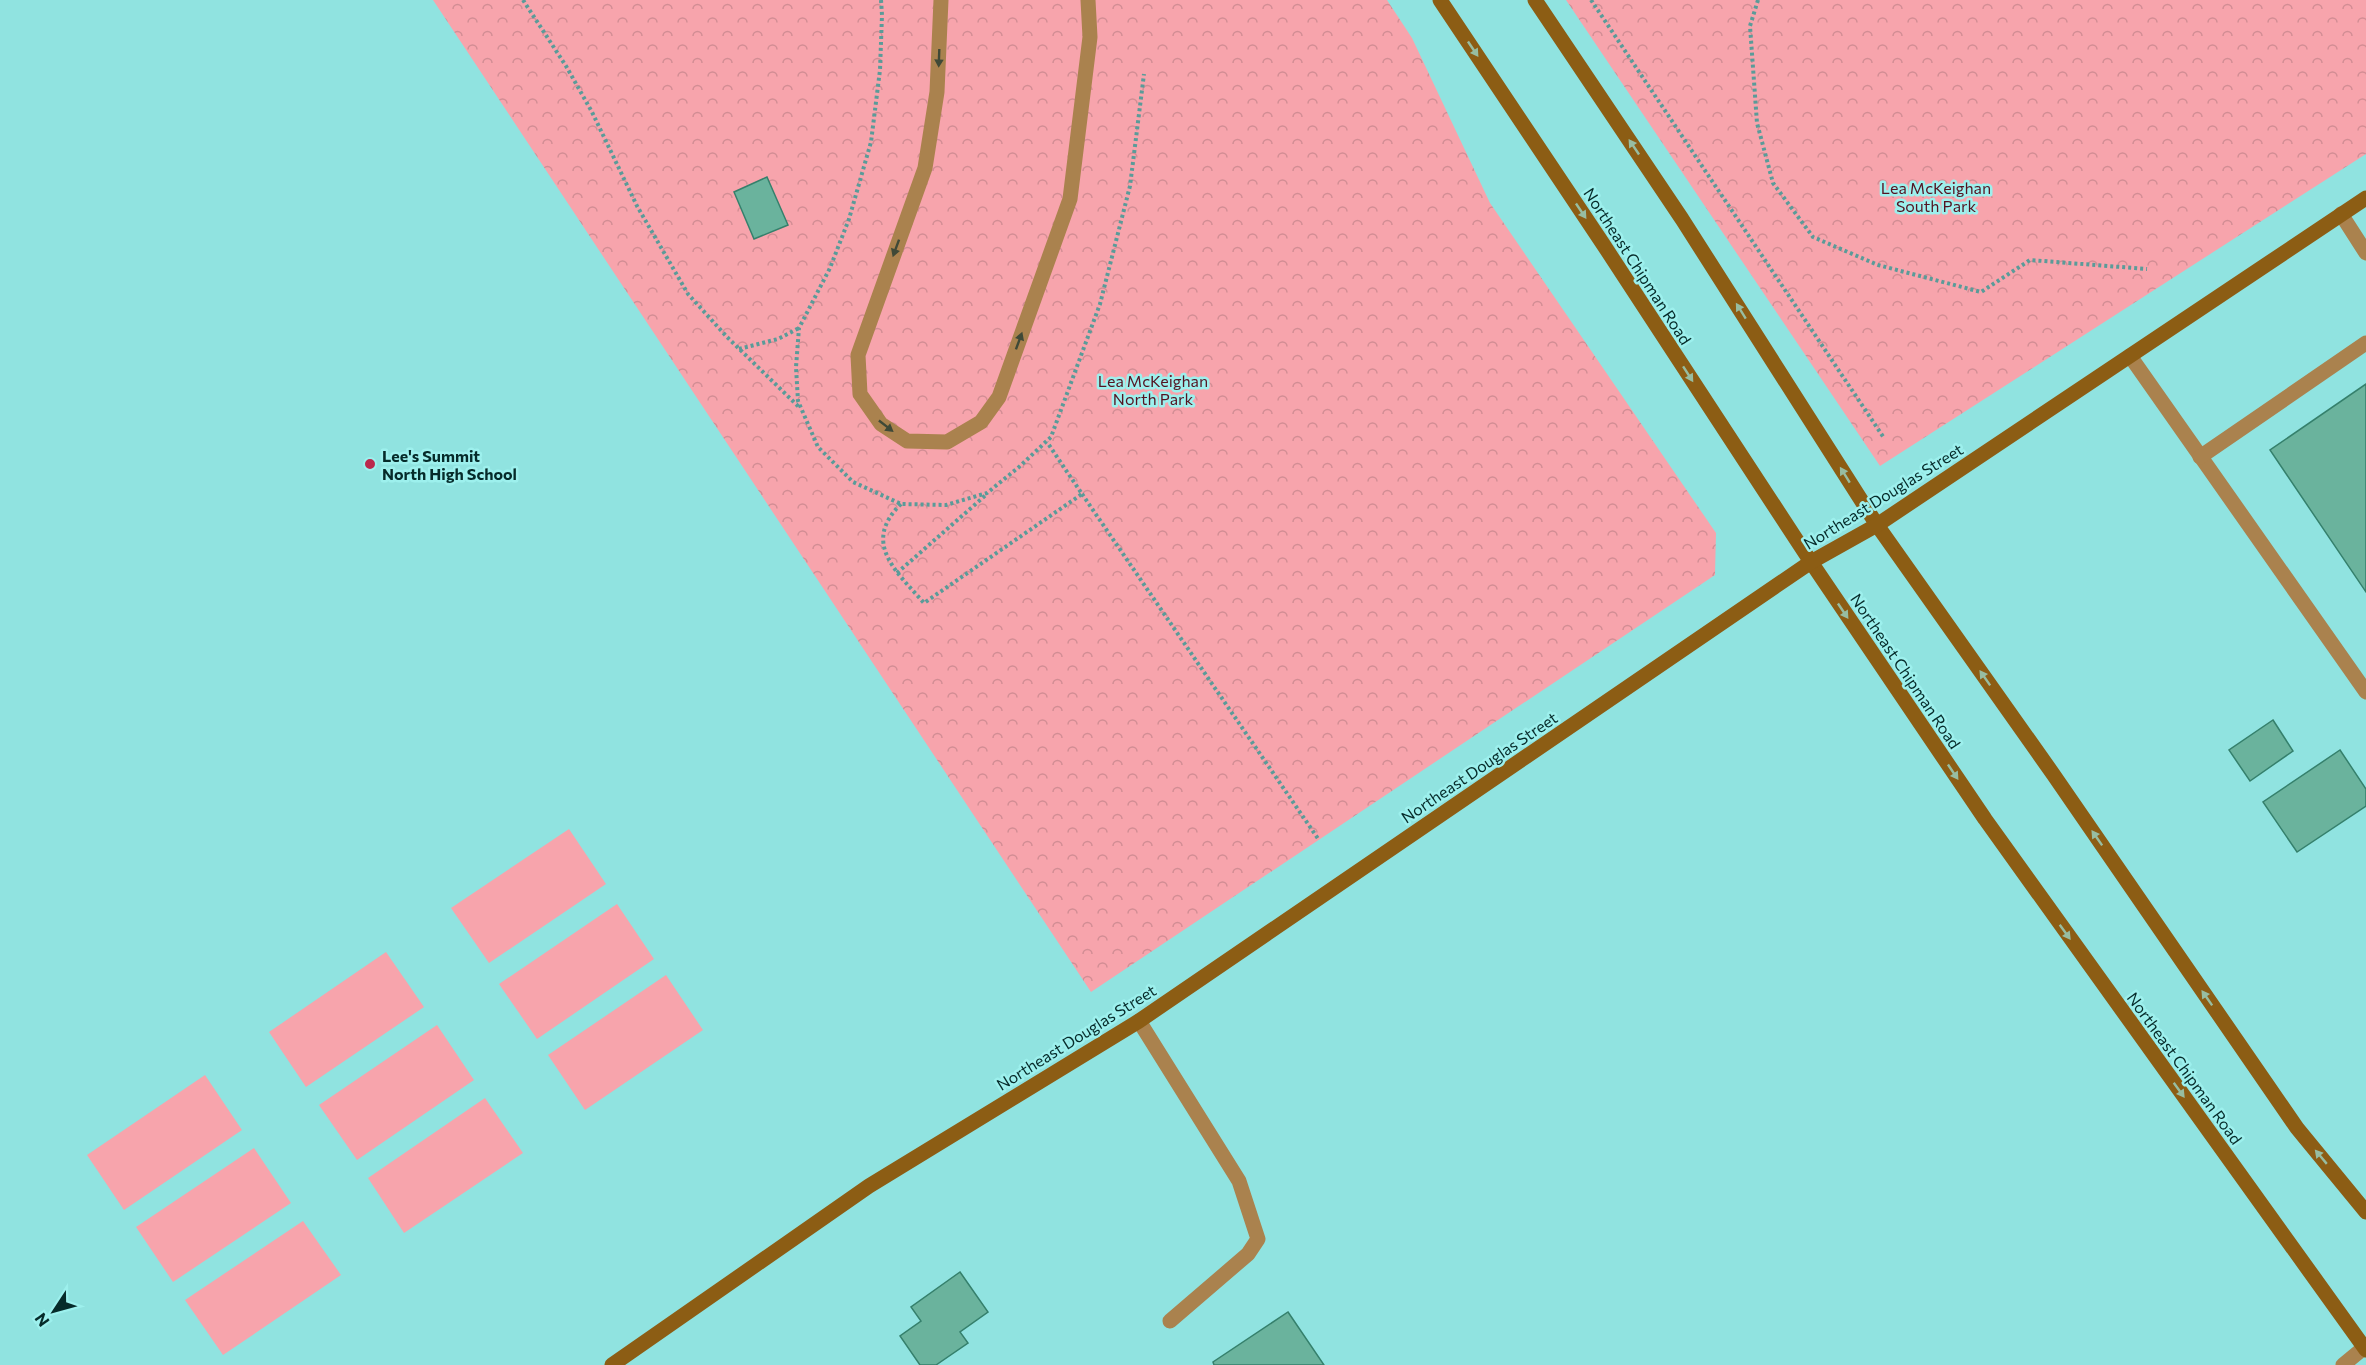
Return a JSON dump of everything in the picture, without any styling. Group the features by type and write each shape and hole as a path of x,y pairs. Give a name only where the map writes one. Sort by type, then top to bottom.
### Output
{"main road":[{"name":"Northeast Chipman Road","path":"1440,0 1603,244 1810,562 1985,819 2365,1348"},
{"path":"1535,0 1682,219 1877,525 2053,774 2297,1128 2362,1207"},
{"name":"Northeast Douglas Street","path":"612,1365 869,1186 1139,1022 1810,562 1877,525 2366,198"}],"street":[{"path":"941,0 937,92 925,168 858,355 860,394 880,424 907,441 947,442 981,422 999,397 1070,199 1090,37 1088,0"},
{"path":"2341,214 2366,253"},
{"path":"2200,457 2366,343"},
{"path":"2130,356 2366,692"},
{"path":"1139,1022 1239,1181 1258,1239 1248,1254 1170,1322"},
{"path":"2343,1365 2365,1348"}],"path":[{"path":"524,0 555,47 592,112 637,206 688,294 739,349 802,410"},
{"path":"881,0 880,70 872,142 849,219 830,268 799,328 796,367 798,401 818,447 853,482 901,504 945,504 987,493 994,488"},
{"path":"1591,0 1884,438"},
{"path":"1758,0 1750,26 1757,123 1773,183 1813,237 1878,265 1981,292 2030,260 2147,269"},
{"path":"897,573 1051,437 1100,304 1130,186 1144,74"},
{"path":"739,349 777,339 799,328"},
{"path":"1047,442 1319,840"},
{"path":"901,504 888,516 883,540 888,562 924,603 1082,494"}],"green space":[{"name":"Lea McKeighan North Park","path":"433,0 1387,0 1412,38 1490,203 1716,533 1715,575 1091,992"},
{"name":"Lea McKeighan South Park","path":"1566,0 2366,0 2366,154 1880,466"},
{"path":"569,829 606,884 489,963 451,908"},
{"path":"617,904 654,959 537,1039 499,984"},
{"path":"386,952 424,1007 306,1087 269,1032"},
{"path":"666,975 703,1030 585,1110 548,1055"},
{"path":"437,1025 474,1080 357,1160 319,1105"},
{"path":"205,1075 242,1130 124,1210 87,1155"},
{"path":"485,1098 523,1153 404,1233 368,1178"},
{"path":"254,1148 291,1203 173,1282 136,1227"},
{"path":"303,1221 341,1275 223,1355 185,1300"}],"building":[{"path":"767,177 788,225 754,239 734,192"},
{"path":"2366,384 2366,592 2270,450"},
{"path":"2273,720 2293,751 2250,781 2229,750"},
{"path":"2340,750 2366,789 2366,806 2297,852 2263,802"},
{"path":"960,1272 988,1312 960,1332 968,1343 936,1365 920,1365 900,1336 921,1321 911,1307"},
{"path":"1288,1312 1324,1365 1214,1365 1213,1362"}],"place":[{"name":"Lee's Summit North High School","path":"370,464"}]}
